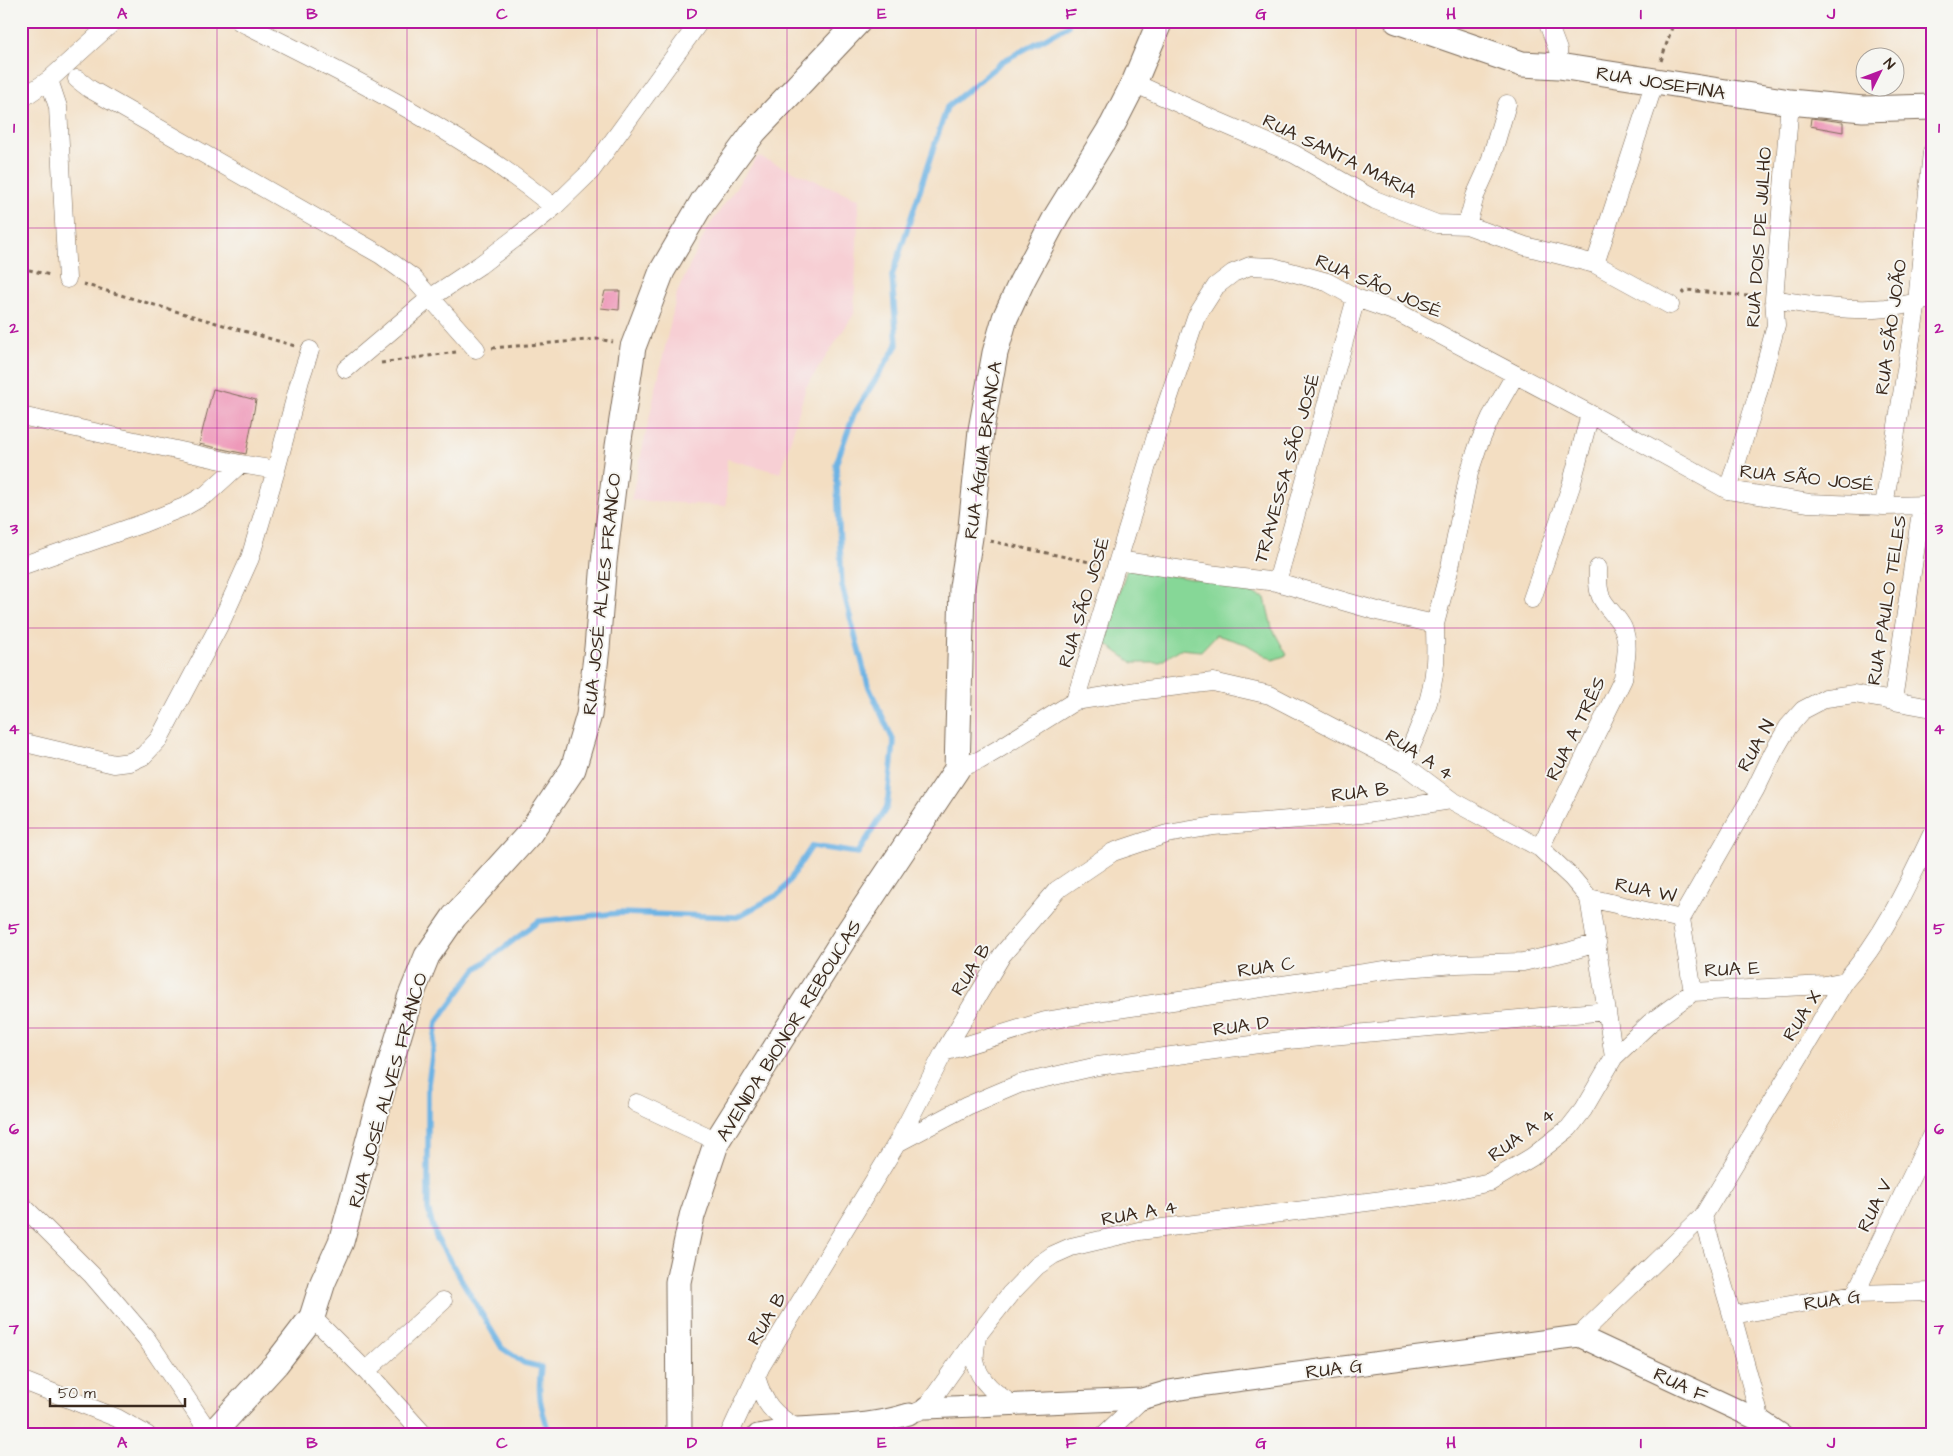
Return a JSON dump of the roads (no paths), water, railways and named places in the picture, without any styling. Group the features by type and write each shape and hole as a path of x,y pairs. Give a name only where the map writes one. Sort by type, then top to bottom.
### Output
{"main road":[{"name":"RUA JOSÉ ALVES FRANCO","path":"211,1435 276,1364 312,1318 323,1282 341,1242 404,1016 427,956 454,917 530,833 573,769 589,715 604,562 618,446 633,347 662,271 704,201 754,132 859,21"},
{"name":"RUA ÁGUIA BRANCA","path":"956,769 962,587 970,537 981,430 995,353 1005,318 1022,281 1057,215 1113,124 1134,83 1160,21"},
{"name":"RUA JOSEFINA","path":"1396,21 1522,64 1559,66 1790,102 1863,109 1932,107"},
{"name":"AVENIDA BIONOR REBOUCAS","path":"679,1435 678,1282 692,1216 717,1141 847,934 956,769"}],"street":[{"path":"21,99 49,80 114,21"},
{"path":"239,21 361,82 471,146 516,176 554,207"},
{"path":"346,368 430,298 480,265 554,207 591,171 700,21"},
{"path":"1547,21 1558,50 1559,66"},
{"path":"77,79 90,89 381,255 413,278 476,349"},
{"path":"49,80 58,106 67,279"},
{"path":"1595,264 1655,81"},
{"name":"RUA SANTA MARIA","path":"1134,83 1294,154 1374,200 1437,224 1468,224 1525,246 1595,264 1670,305"},
{"name":"RUA DOIS DE JULHO","path":"1728,490 1756,400 1776,325 1766,298 1790,102"},
{"path":"1468,224 1475,196 1489,165 1507,104"},
{"name":"RUA SÃO JOÃO","path":"1884,506 1924,300 1932,152"},
{"name":"RUA SÃO JOSÉ","path":"1075,702 1157,433 1196,317 1216,286 1233,273 1250,266 1273,267 1327,282 1356,298 1399,313 1590,414 1728,490 1809,503 1884,506 1927,505"},
{"name":"TRAVESSA SÃO JOSÉ","path":"1116,564 1277,582 1356,298"},
{"path":"1766,298 1812,305 1852,308 1885,308 1924,300"},
{"path":"21,742 114,764 130,762 143,756 159,739 222,620 250,558 310,350"},
{"path":"1403,764 1420,727 1431,692 1435,663 1435,624 1450,568 1469,472 1491,418 1515,375"},
{"path":"1532,599 1571,486 1590,414"},
{"path":"21,416 240,464 276,470"},
{"path":"21,566 184,507 207,494 240,464"},
{"name":"RUA PAULO TELES","path":"1893,700 1927,505"},
{"name":"RUA A TRÊS","path":"1540,848 1623,679 1627,652 1626,640 1619,621 1602,598 1598,589 1598,568"},
{"path":"1277,582 1381,612 1435,624"},
{"name":"RUA A 4","path":"1075,702 1137,691 1213,682 1270,695 1403,764 1451,800 1540,848 1572,878 1589,898"},
{"name":"RUA N","path":"1681,919 1755,790 1774,751 1796,716 1803,710 1826,698 1854,694 1932,708"},
{"path":"956,769 988,755 1075,702"},
{"name":"RUA B","path":"729,1435 756,1376 897,1143 944,1052 1002,955 1056,890 1113,852 1167,834 1214,826 1361,814 1451,800"},
{"name":"RUA X","path":"1579,1336 1703,1216 1845,982 1863,961 1880,934 1932,834"},
{"path":"1589,898 1614,1057"},
{"name":"RUA W","path":"1589,898 1681,919 1693,992"},
{"name":"RUA C","path":"944,1052 1045,1021 1097,1012 1392,968 1522,962 1597,943"},
{"name":"RUA E","path":"1614,1057 1650,1023 1693,992 1825,985 1845,982"},
{"name":"RUA D","path":"897,1143 967,1106 1018,1084 1098,1066 1288,1040 1607,1010"},
{"name":"RUA A 4","path":"918,1411 1010,1294 1037,1266 1053,1255 1071,1247 1139,1231 1445,1192 1490,1182 1532,1157 1569,1128 1583,1110 1614,1057"},
{"path":"636,1103 717,1141"},
{"name":"RUA V","path":"1855,1294 1932,1134"},
{"path":"21,1204 92,1275 146,1338 211,1435"},
{"path":"1703,1216 1761,1422"},
{"name":"RUA G","path":"1732,1315 1855,1294 1932,1292"},
{"path":"366,1371 443,1301"},
{"path":"312,1318 366,1371 424,1435"},
{"path":"977,1336 975,1360 983,1380 996,1394 1014,1405"},
{"name":"RUA G","path":"1104,1435 1142,1399 1169,1391 1579,1336"},
{"name":"RUA F","path":"1579,1336 1761,1422 1782,1435"},
{"path":"756,1376 759,1389 768,1406 796,1428"},
{"path":"21,1380 117,1418 147,1435"},
{"path":"758,1435 796,1428 849,1426 892,1420 918,1411 1142,1399"}],"waterway":[{"path":"550,1435 541,1402 539,1386 541,1367 524,1363 502,1348 436,1237 428,1209 428,1084 437,1022 476,969 539,921 620,913 737,917 781,893 812,846 858,853 887,807 894,742 868,685 842,586 836,464 854,414 897,345 892,276 947,107 1003,61 1068,26 1069,21"}]}
